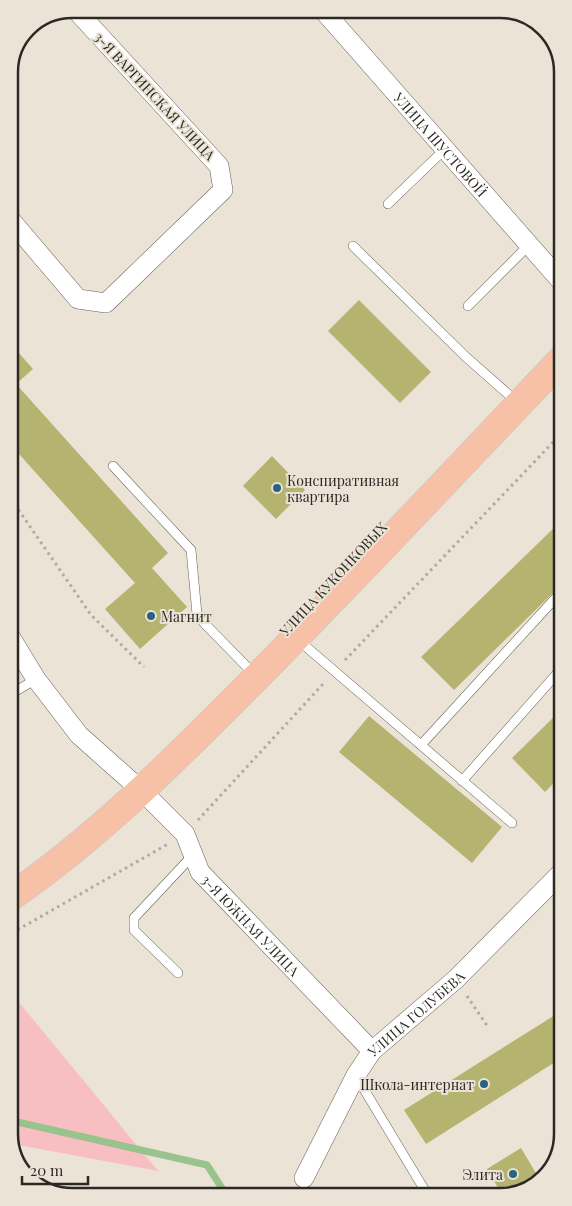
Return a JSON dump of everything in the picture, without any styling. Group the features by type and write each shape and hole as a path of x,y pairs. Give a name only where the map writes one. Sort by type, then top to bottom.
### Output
{"main road":[{"name":"УЛИЦА КУКОНКОВЫХ","path":"197,737 304,608 554,346"},
{"name":"УЛИЦА КУКОНКОВЫХ","path":"18,892 44,874 142,791 295,638 554,367"}],"street":[{"name":"3-Я ВАРГИНСКАЯ УЛИЦА","path":"18,228 78,299 106,303 223,190 219,166 83,18"},
{"name":"УЛИЦА ШУСТОВОЙ","path":"330,18 554,273"},
{"name":"3-Я ЮЖНАЯ УЛИЦА","path":"18,649 36,679 79,735 142,791 185,834 200,872 372,1051"},
{"name":"УЛИЦА ГОЛУБЕВА","path":"304,1178 356,1076 372,1051 456,979 554,880"}],"lane":[{"path":"388,204 445,149"},
{"path":"468,306 529,245"},
{"path":"353,246 466,357 508,394"},
{"path":"112,466 191,550 197,614 251,671"},
{"path":"421,745 554,600"},
{"path":"295,638 512,822"},
{"path":"462,781 554,678"},
{"path":"18,690 36,679"},
{"path":"178,973 134,930 134,918 194,854"},
{"path":"356,1076 423,1188"}],"path":[{"path":"18,930 185,834 334,672 554,442"},
{"path":"18,509 92,614 144,667"},
{"path":"456,979 488,1027"}],"shaded area":[{"path":"18,1001 158,1171 19,1145"}],"building":[{"path":"359,300 431,372 400,403 328,331"},
{"path":"18,352 33,369 18,382"},
{"path":"18,386 168,553 152,568 187,607 140,649 105,609 135,583 18,453"},
{"path":"272,456 305,490 276,519 243,486"},
{"path":"554,528 554,592 454,690 421,657"},
{"path":"369,716 502,827 472,863 339,752"},
{"path":"554,717 554,783 545,792 512,758"},
{"name":"Школа-интернат","path":"554,1016 554,1063 426,1144 404,1110"},
{"name":"Элита","path":"521,1148 536,1174 521,1184 498,1188 487,1169"}],"waterway":[{"path":"18,1122 207,1165 222,1188"}],"place":[{"name":"Конспиративная квартира","path":"277,488"},
{"name":"Магнит","path":"151,616"},
{"name":"Школа-интернат","path":"484,1084"},
{"name":"Элита","path":"513,1174"}]}
